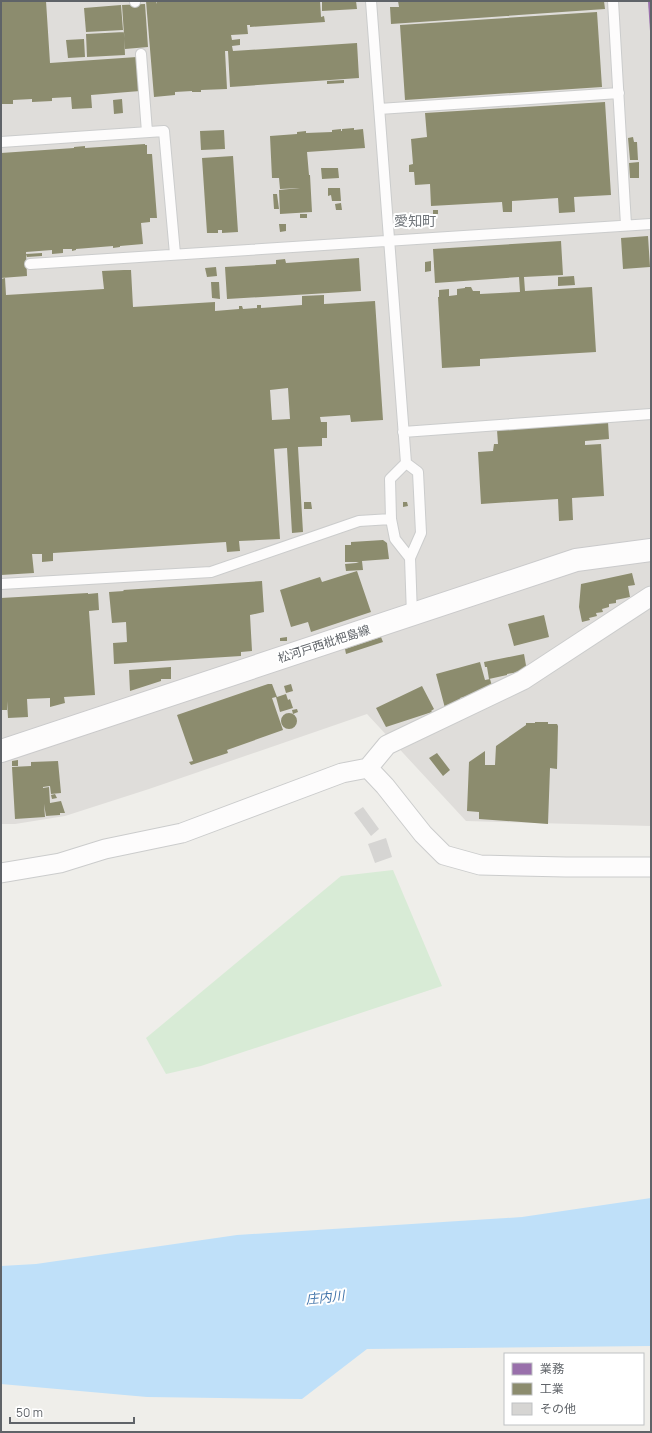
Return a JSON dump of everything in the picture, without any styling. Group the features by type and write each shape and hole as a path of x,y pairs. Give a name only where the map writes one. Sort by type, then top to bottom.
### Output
{"main road":[{"name":"松河戸西枇杷島線","path":"1,751 576,560 651,550"}],"street":[{"path":"1,873 60,863 105,849 182,833 342,772 368,768 387,745 523,680 651,596"},
{"path":"368,768 385,786 423,834 444,855 480,865 566,867 651,866"}],"lane":[{"path":"371,1 406,463 390,479 391,519 395,539 410,558"},
{"path":"613,1 626,225"},
{"path":"141,54 147,132"},
{"path":"379,109 619,93"},
{"path":"1,142 164,131 175,254"},
{"path":"30,264 651,224"},
{"path":"404,432 651,414"},
{"path":"406,463 418,472 421,533 410,558 412,615"},
{"path":"1,584 211,572 359,521 391,519"}],"shaded area":[{"path":"1,1 651,1 651,826 466,821 367,714 149,789 65,816 15,824 1,824"}],"green space":[{"path":"393,870 442,986 201,1066 166,1074 146,1038 341,876"}],"water":[{"name":"庄内川","path":"651,1198 651,1346 367,1349 302,1399 147,1397 1,1384 1,1266 36,1264 237,1235 522,1217"}],"building: 業務":[{"path":"648,1 651,1 651,31 650,31"}],"building: 工業":[{"path":"1,1 46,1 50,63 137,57 140,91 91,95 92,108 72,109 71,97 52,98 52,101 32,102 32,99 13,100 13,104 2,104"},
{"path":"146,1 156,1 156,4 157,1 320,1 321,17 324,16 325,22 250,27 250,25 247,25 248,34 231,35 232,40 240,39 240,45 232,46 233,51 357,43 359,78 230,87 228,51 225,51 227,89 201,90 201,92 175,92 175,95 154,97"},
{"path":"322,1 356,1 357,9 322,11"},
{"path":"398,1 604,1 605,9 391,24 390,7 399,7"},
{"path":"145,4 148,47 125,49 122,5"},
{"path":"121,5 123,30 86,32 84,8"},
{"path":"597,12 602,87 405,100 400,25"},
{"path":"124,32 125,55 87,57 86,34"},
{"path":"84,39 85,57 68,58 66,40"},
{"path":"344,80 344,83 327,84 327,81"},
{"path":"122,99 123,113 114,114 113,100"},
{"path":"605,102 611,195 574,197 575,212 559,213 558,198 512,201 512,212 503,212 502,202 431,206 430,184 415,185 414,172 409,172 409,165 413,164 411,139 427,137 425,113"},
{"path":"354,128 354,130 363,129 365,148 307,152 312,212 280,214 279,190 300,188 280,189 279,178 272,178 270,136 297,134 297,132 306,131 306,133 332,132 332,130 341,129 342,131 342,129"},
{"path":"224,130 225,149 201,150 200,131"},
{"path":"633,137 634,142 637,142 638,160 630,160 628,138"},
{"path":"147,145 147,154 152,154 157,218 150,218 150,222 141,223 143,244 113,248 113,246 76,249 72,251 72,249 63,249 63,253 52,254 52,250 26,252 27,276 1,278 1,153 85,146 85,148"},
{"path":"233,156 238,232 222,233 222,230 218,230 218,233 207,233 202,158"},
{"path":"639,162 639,178 630,178 629,163"},
{"path":"321,168 338,168 339,178 322,179"},
{"path":"328,188 340,188 341,201 332,201 331,195 328,196"},
{"path":"273,194 277,194 279,209 274,209"},
{"path":"341,203 342,210 336,210 335,204"},
{"path":"433,210 438,210 438,214 433,214"},
{"path":"300,214 307,214 307,218 300,218"},
{"path":"279,224 286,224 286,231 280,232"},
{"path":"648,236 650,267 623,269 621,238"},
{"path":"561,241 563,275 524,277 525,291 592,287 596,352 480,359 480,366 442,368 438,297 439,290 449,289 449,296 457,295 457,289 465,287 471,287 473,291 480,291 480,294 520,292 519,277 435,283 433,249"},
{"path":"42,253 42,256 27,257 26,254"},
{"path":"359,258 361,291 227,299 225,267 276,264 276,260 285,259 286,263"},
{"path":"431,261 431,271 425,272 425,262"},
{"path":"216,267 217,276 207,277 205,268"},
{"path":"131,270 133,307 215,302 215,311 239,309 239,306 242,306 243,309 257,308 257,305 261,305 261,308 302,305 302,296 324,295 324,304 375,301 383,420 351,422 350,415 320,417 321,422 327,422 327,438 322,438 322,446 298,447 303,532 292,533 287,448 274,449 280,539 239,541 240,551 227,552 226,542 53,553 53,561 42,562 42,554 32,554 34,573 1,575 1,279 5,278 6,295 104,289 102,271","holes":["288,388 290,419 272,420 270,390"]},
{"path":"574,276 575,285 558,286 558,277"},
{"path":"211,282 219,282 220,299 212,298"},
{"path":"608,422 609,439 585,441 585,445 601,444 604,496 572,498 573,520 559,521 558,499 481,504 478,452 493,451 494,444 498,444 497,430"},
{"path":"304,502 311,502 312,509 304,509"},
{"path":"403,502 407,502 408,506 403,507"},
{"path":"383,540 387,543 389,559 362,561 363,570 346,571 345,564 359,563 345,562 345,545 351,545 351,542"},
{"path":"357,571 371,612 311,632 308,622 291,627 280,590 320,577 322,582"},
{"path":"632,573 635,585 628,586 630,597 616,600 616,603 609,604 609,607 602,609 603,612 596,613 597,616 582,622 579,607 581,584"},
{"path":"262,581 264,612 250,615 252,651 241,652 241,656 114,664 113,643 127,642 126,622 112,623 109,592"},
{"path":"98,593 99,610 89,611 95,695 64,697 65,703 50,707 50,698 27,699 28,717 8,718 7,701 7,710 1,710 1,598"},
{"path":"544,615 549,637 514,646 508,624"},
{"path":"287,637 287,641 280,641 280,638"},
{"path":"381,637 383,642 346,654 345,649"},
{"path":"524,654 527,671 489,679 487,667 485,667 484,662"},
{"path":"480,662 485,680 490,679 493,689 460,698 461,703 445,708 436,674"},
{"path":"171,667 171,679 161,679 161,681 130,691 129,670"},
{"path":"268,684 272,684 277,697 286,694 288,700 290,699 293,708 280,712 276,697 272,698 283,730 227,750 228,753 191,765 189,762 193,761 177,715"},
{"path":"291,684 293,691 286,693 284,686"},
{"path":"422,686 434,709 431,711 432,712 386,727 376,708"},
{"path":"297,709 298,712 293,714 292,710"},
{"path":"289,713 296,718 297,721 292,728 289,729 282,724 281,721 286,714"},
{"path":"548,722 548,724 557,724 558,726 557,769 550,768 548,824 479,819 479,812 467,811 469,762 485,751 485,765 495,765 496,746 526,725 526,723"},
{"path":"437,753 450,770 443,776 429,758"},
{"path":"18,760 18,766 12,766 12,761"},
{"path":"58,761 61,793 51,794 50,786 43,788 49,787 50,803 61,801 65,813 46,816 44,804 45,817 15,819 12,767 31,766 31,762"},
{"path":"55,794 57,798 52,799 51,795"}],"building: その他":[{"path":"363,807 379,829 371,836 354,813"},
{"path":"386,838 392,857 375,863 368,844"}],"district":[{"name":"愛知町","path":"415,221"}]}
